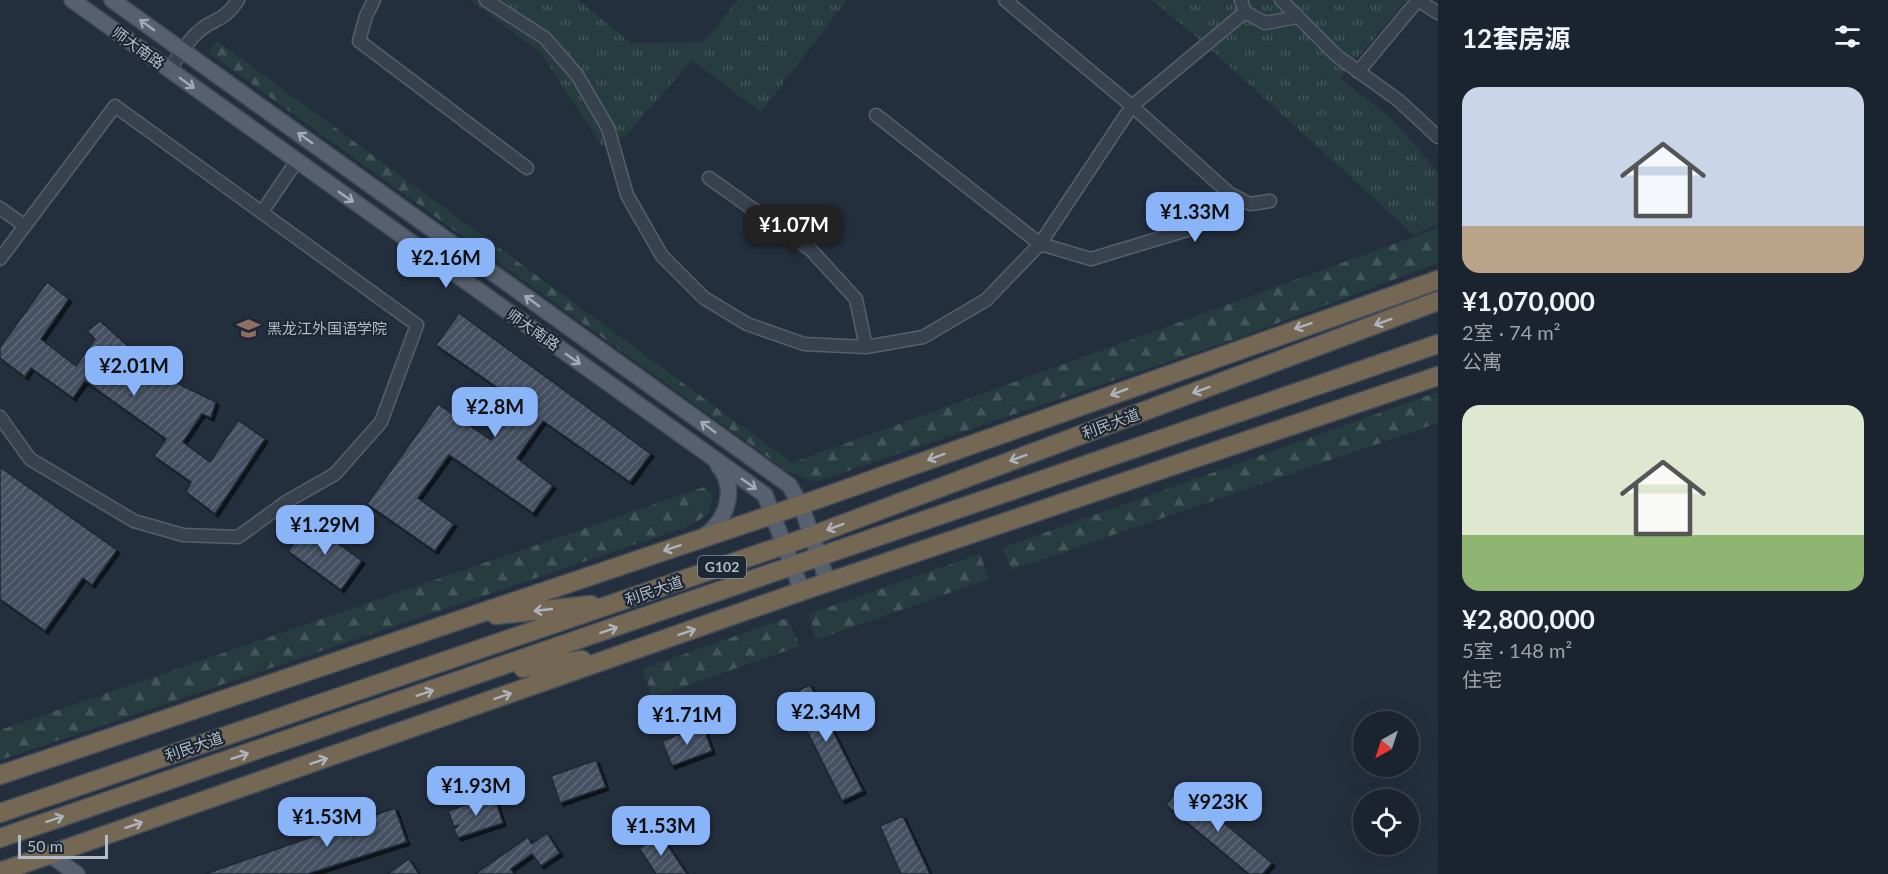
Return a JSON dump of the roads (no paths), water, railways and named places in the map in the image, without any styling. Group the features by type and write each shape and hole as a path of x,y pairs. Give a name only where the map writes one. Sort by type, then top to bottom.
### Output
{"highway":[{"path":"0,775 801,505 1438,280"},
{"name":"利民大道","path":"0,813 811,536 1438,301"},
{"name":"利民大道","path":"0,838 1438,344"},
{"path":"0,872 802,591 1438,376"},
{"path":"461,618 622,602"},
{"path":"485,673 617,656"}],"main road":[{"name":"师大南路","path":"72,0 765,495 802,591"},
{"name":"师大南路","path":"112,0 789,485 801,505 828,583"},
{"path":"702,538 721,520 728,498 728,481 724,472 710,456"},
{"path":"50,855 77,874"}],"street":[{"path":"169,70 198,32 216,23 238,0"},
{"path":"374,0 366,16 359,40 527,168"},
{"path":"486,0 545,39 577,75 608,128 627,195 662,256 704,298 747,324 804,344 866,346 923,337 986,300 1040,244 1132,106 1243,6 1265,23 1297,18"},
{"path":"1005,0 1132,106 1230,194 1250,204 1270,201"},
{"path":"1281,0 1297,18 1358,72 1398,100 1436,134"},
{"path":"1358,72 1418,0 1438,13"},
{"path":"0,259 115,106 417,325 381,422 335,474 286,502 238,537 183,535 135,521 30,459 0,417"},
{"path":"876,115 1040,244 1092,260 1197,227 1230,194"},
{"path":"262,212 296,162"},
{"path":"709,178 811,250 856,299 866,346"},
{"path":"0,208 25,226"}],"place":[{"name":"黑龙江外国语学院","path":"249,329"}]}
